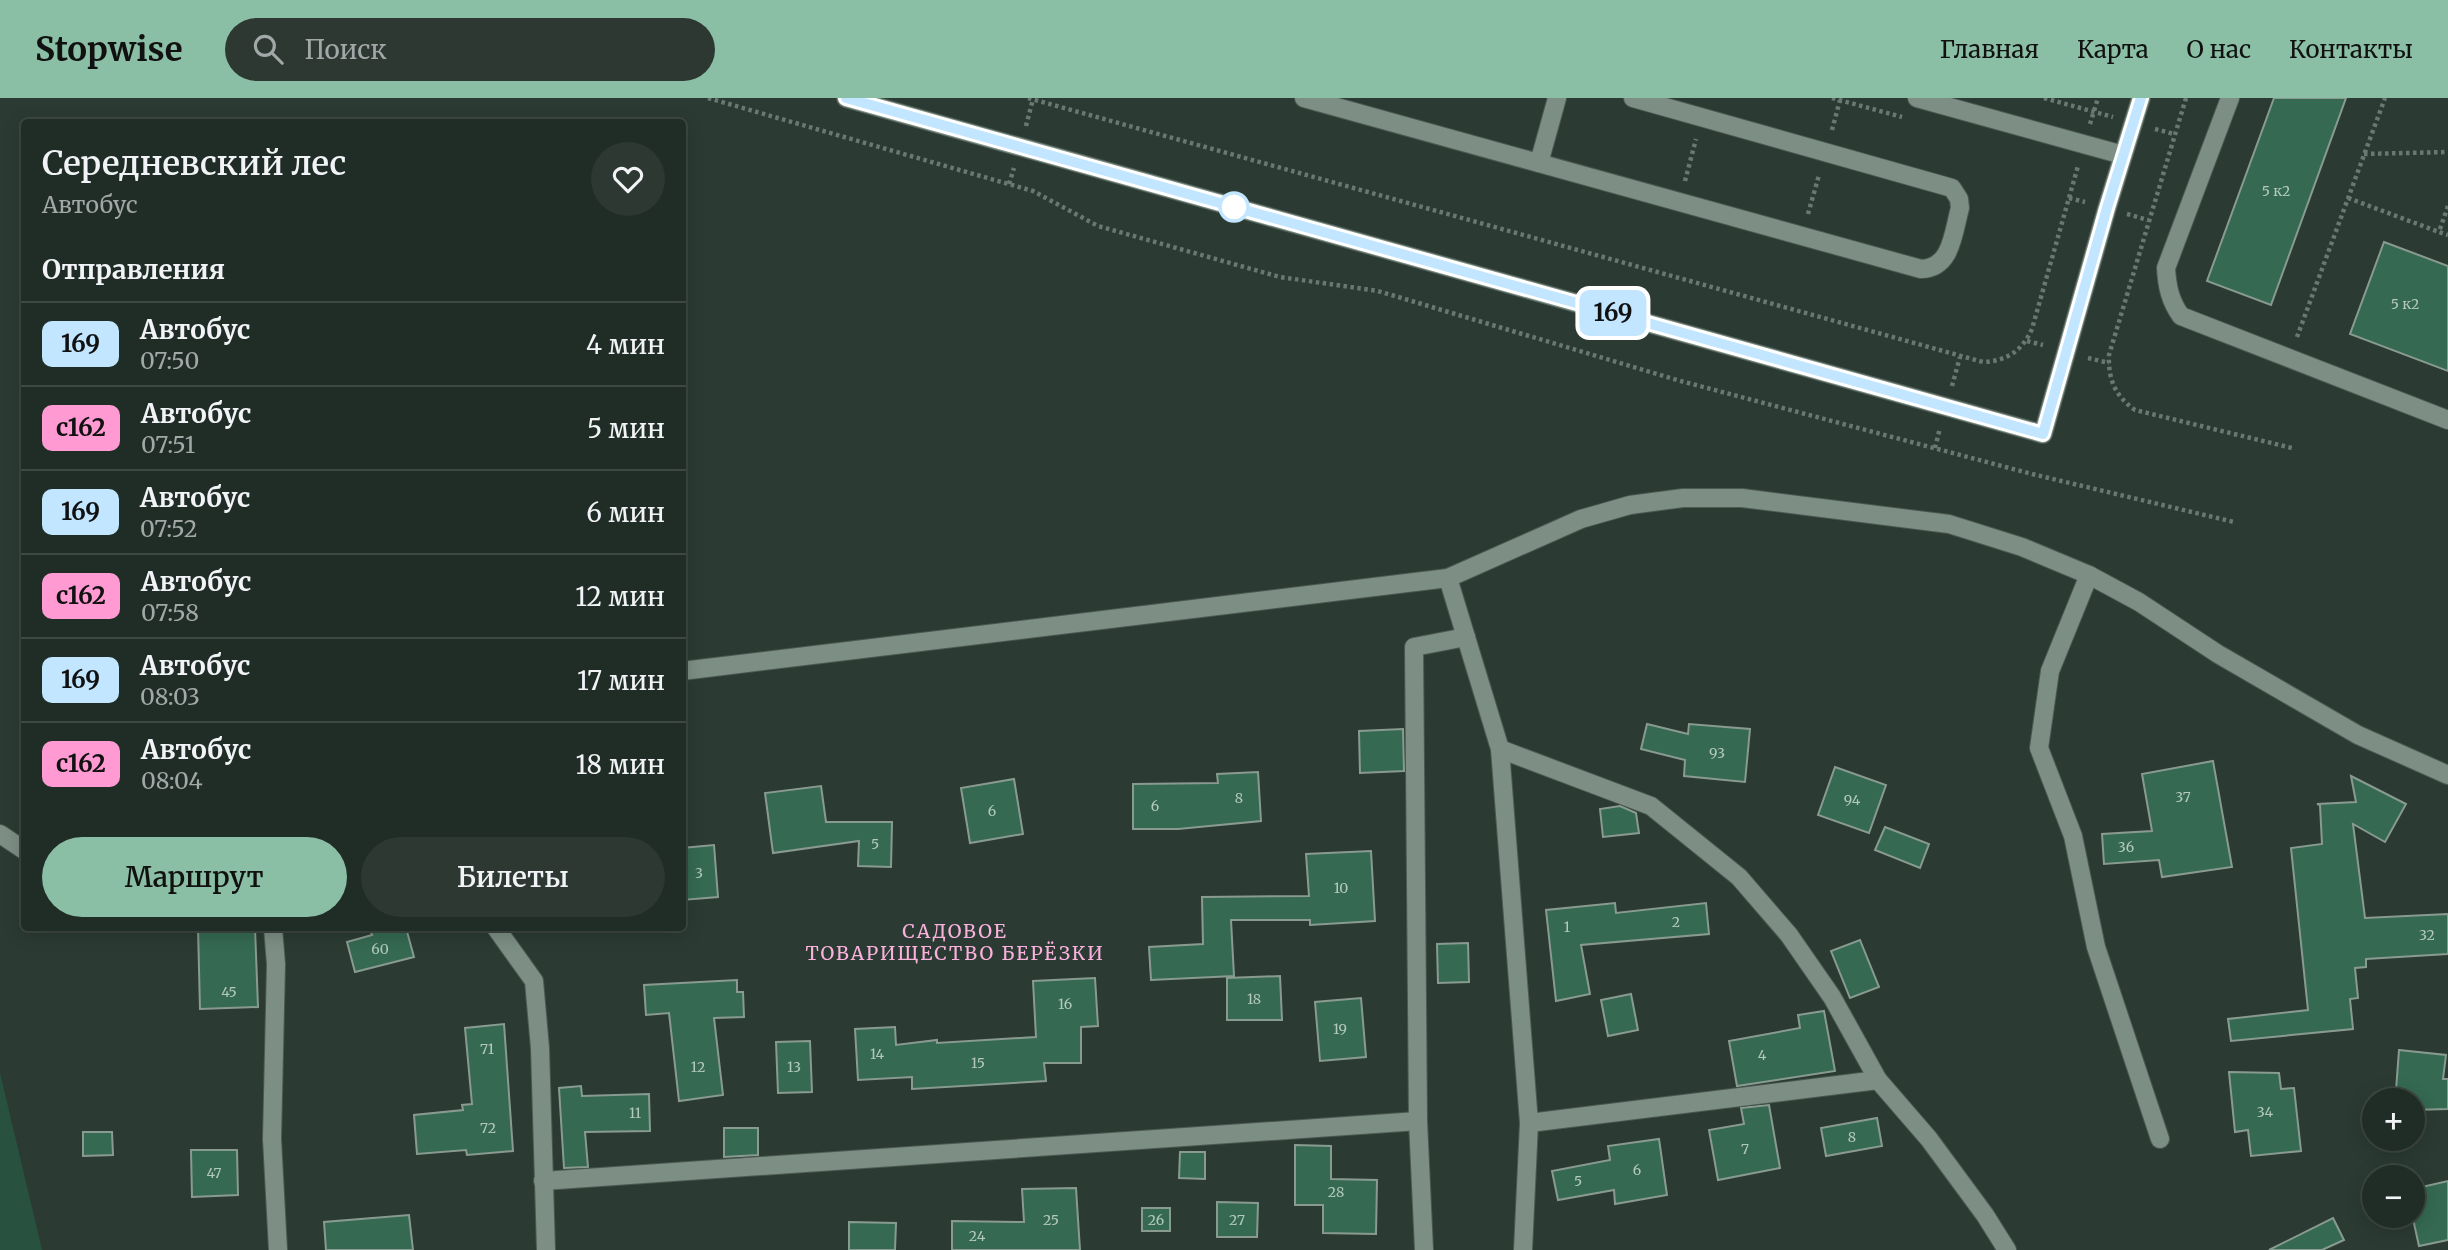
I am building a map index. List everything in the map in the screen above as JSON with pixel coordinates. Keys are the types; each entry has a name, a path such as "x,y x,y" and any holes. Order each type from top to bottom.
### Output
{"street":[{"path":"846,98 2043,434 2141,98"},
{"path":"1304,98 1921,269 1940,265 1945,260 1960,208 1959,199 1952,188 1633,98"},
{"path":"1539,163 1557,98"},
{"path":"1917,98 2123,155"},
{"path":"2230,98 2171,248 2166,268 2167,289 2181,316 2448,420"},
{"path":"686,671 1448,578 1581,519 1630,505 1683,498 1742,498 1949,524 2022,547 2089,575 2139,602 2218,654 2358,734 2448,775"},
{"path":"2089,575 2050,671 2039,748 2073,836 2096,947 2160,1139"},
{"path":"1448,578 1500,749 1529,1124 1523,1250"},
{"path":"1424,1250 1418,1121 1414,647 1466,637"},
{"path":"1500,749 1651,806 1739,877 1789,935 1832,997 1878,1080 1929,1139 1985,1215 2007,1250"},
{"path":"0,834 21,848"},
{"path":"273,931 276,964 272,1139 278,1250"},
{"path":"498,931 534,981 540,1048 546,1250"},
{"path":"1529,1124 1878,1080"},
{"path":"543,1181 1418,1121"}],"path":[{"path":"708,98 1033,191 1098,226 1280,277 1378,291 1677,380 2032,474 2234,522"},
{"path":"1028,98 1983,362 2008,358 2019,351 2032,329 2098,98"},
{"path":"2044,98 2093,112"},
{"path":"2186,98 2109,355 2110,379 2124,402 2135,410 2292,448"},
{"path":"2289,358 2385,98"},
{"path":"1679,202 1703,117"},
{"path":"2364,154 2448,152"},
{"path":"2348,198 2448,235"},
{"path":"2438,232 2448,206"}],"green space":[{"path":"0,1073 42,1250 0,1250"}],"building":[{"path":"2274,98 2346,98 2271,305 2207,281"},
{"path":"2384,242 2448,266 2448,371 2350,334"},
{"path":"1647,724 1688,734 1689,724 1750,729 1745,782 1684,776 1685,760 1641,749"},
{"path":"1403,729 1404,771 1360,773 1359,731"},
{"path":"2213,761 2232,867 2162,877 2159,860 2104,864 2102,834 2152,831 2142,774"},
{"path":"1835,767 1886,785 1869,833 1818,815"},
{"path":"1258,772 1261,821 1178,829 1133,829 1133,784 1218,783 1217,774"},
{"path":"2351,776 2406,804 2385,842 2353,824 2365,918 2448,914 2448,954 2366,959 2366,967 2355,968 2358,998 2350,999 2353,1029 2231,1041 2228,1019 2308,1010 2291,848 2322,844 2320,805 2317,804 2356,802"},
{"path":"1014,779 1023,834 970,843 961,788"},
{"path":"821,786 826,822 892,822 891,867 858,866 859,841 773,853 765,793"},
{"path":"1620,806 1636,813 1639,833 1603,837 1600,809"},
{"path":"1885,827 1929,844 1920,868 1875,850"},
{"path":"714,845 718,897 686,900 686,848"},
{"path":"1371,851 1375,921 1310,925 1310,920 1231,920 1234,976 1151,980 1149,947 1203,944 1202,897 1309,896 1306,854"},
{"path":"1615,903 1616,913 1706,903 1709,934 1581,945 1590,994 1556,1001 1546,910"},
{"path":"198,931 255,931 258,1007 200,1009"},
{"path":"371,931 407,931 414,957 355,972 347,942 372,935"},
{"path":"1860,940 1879,987 1850,998 1831,951"},
{"path":"1468,943 1469,982 1438,983 1437,944"},
{"path":"1280,976 1282,1020 1227,1020 1227,978"},
{"path":"1095,978 1098,1026 1081,1027 1081,1063 1044,1063 1046,1081 912,1089 912,1077 858,1080 855,1029 895,1027 896,1045 937,1040 937,1043 1036,1037 1033,981"},
{"path":"737,980 737,992 743,992 744,1017 714,1018 723,1095 679,1101 669,1013 646,1015 644,985"},
{"path":"1631,994 1638,1030 1608,1036 1601,1000"},
{"path":"1361,998 1366,1057 1320,1061 1315,1002"},
{"path":"1824,1011 1835,1071 1737,1086 1729,1041 1800,1028 1798,1015"},
{"path":"504,1024 513,1151 467,1155 466,1150 417,1154 414,1115 463,1110 462,1105 472,1104 465,1028"},
{"path":"810,1041 812,1092 778,1093 776,1042"},
{"path":"2399,1050 2446,1055 2443,1079 2448,1079 2448,1109 2425,1110 2425,1088 2396,1088"},
{"path":"2229,1072 2279,1073 2281,1089 2294,1088 2301,1151 2251,1156 2248,1130 2235,1132"},
{"path":"581,1086 582,1096 649,1094 650,1131 585,1132 588,1167 564,1168 559,1088"},
{"path":"1769,1105 1780,1168 1718,1180 1709,1130 1744,1124 1741,1108"},
{"path":"1877,1118 1882,1146 1826,1156 1821,1128"},
{"path":"724,1128 758,1128 758,1155 724,1157"},
{"path":"83,1132 112,1132 113,1155 83,1156"},
{"path":"1659,1139 1667,1195 1615,1204 1614,1190 1558,1200 1552,1171 1610,1160 1608,1146"},
{"path":"1295,1145 1331,1146 1331,1179 1377,1180 1376,1234 1323,1233 1323,1205 1295,1205"},
{"path":"191,1150 237,1150 238,1195 192,1197"},
{"path":"1180,1152 1205,1152 1205,1179 1179,1178"},
{"path":"2448,1181 2448,1240 2419,1246 2415,1228 2425,1228 2425,1186"},
{"path":"1076,1188 1080,1250 952,1250 952,1221 1024,1222 1022,1189"},
{"path":"1217,1202 1258,1203 1257,1237 1217,1237"},
{"path":"1142,1208 1170,1208 1170,1231 1142,1231"},
{"path":"409,1215 413,1250 326,1250 324,1222"},
{"path":"2333,1218 2344,1240 2322,1250 2269,1250"},
{"path":"849,1222 896,1223 895,1250 849,1250"}],"bus line":[{"name":"169","path":"846,98 2043,434 2141,98"}],"district":[{"name":"САДОВОЕ ТОВАРИЩЕСТВО БЕРЁЗКИ","path":"955,942"}]}
